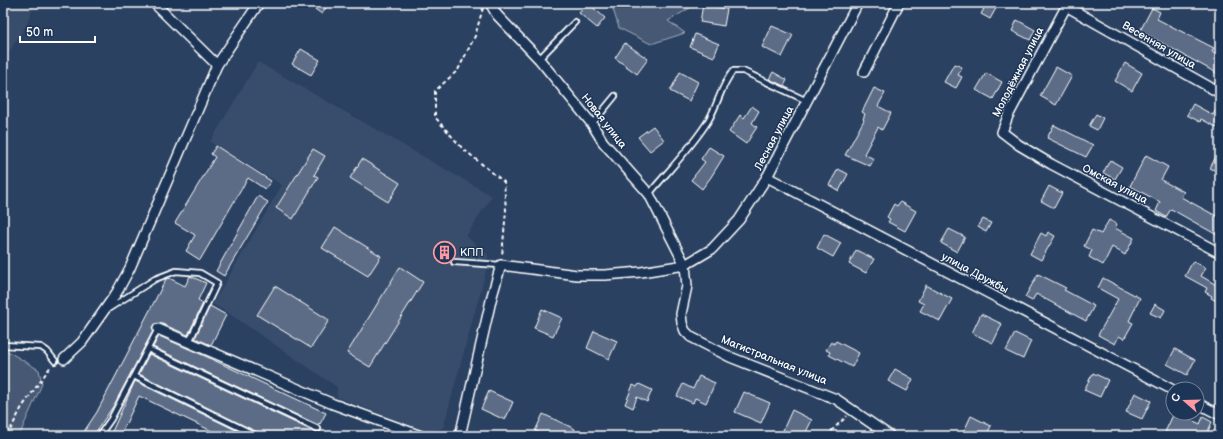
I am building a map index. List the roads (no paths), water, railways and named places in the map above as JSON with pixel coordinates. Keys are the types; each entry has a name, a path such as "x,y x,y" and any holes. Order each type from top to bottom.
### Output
{"street":[{"path":"154,3 217,65"},
{"path":"59,360 82,342 117,292 130,268 217,65 259,3"},
{"name":"Новая улица","path":"490,3 497,15 539,59 592,124 603,142 649,194 685,265"},
{"name":"Лесная улица","path":"685,265 712,248 739,220 767,177 858,3"},
{"path":"864,72 899,3"},
{"name":"Весенняя улица","path":"1067,4 1220,93"},
{"name":"Молодёжная улица","path":"1002,132 1008,116 1067,4"},
{"name":"Омская улица","path":"1002,132 1019,145 1051,164 1220,253"},
{"name":"улица Дружбы","path":"767,177 1165,386"},
{"path":"460,436 501,265 591,275 641,272 685,265"},
{"name":"Магистральная улица","path":"685,265 687,286 681,314 685,331 691,337 730,357 836,399 852,409 882,432 890,436"},
{"path":"158,330 333,404 421,436"},
{"path":"1205,407 1220,415"}],"lane":[{"path":"539,59 575,22"},
{"path":"649,194 709,121 728,78 733,71 743,71 807,101"},
{"path":"592,124 615,96"},
{"path":"454,262 501,265"},
{"path":"102,314 155,279 176,271 200,273 217,283 189,342"},
{"path":"99,436 111,419 158,330"},
{"path":"3,345 41,347 59,360"},
{"path":"148,349 318,429"},
{"path":"134,376 258,436"}],"place":[{"name":"КПП","path":"444,252"}]}
